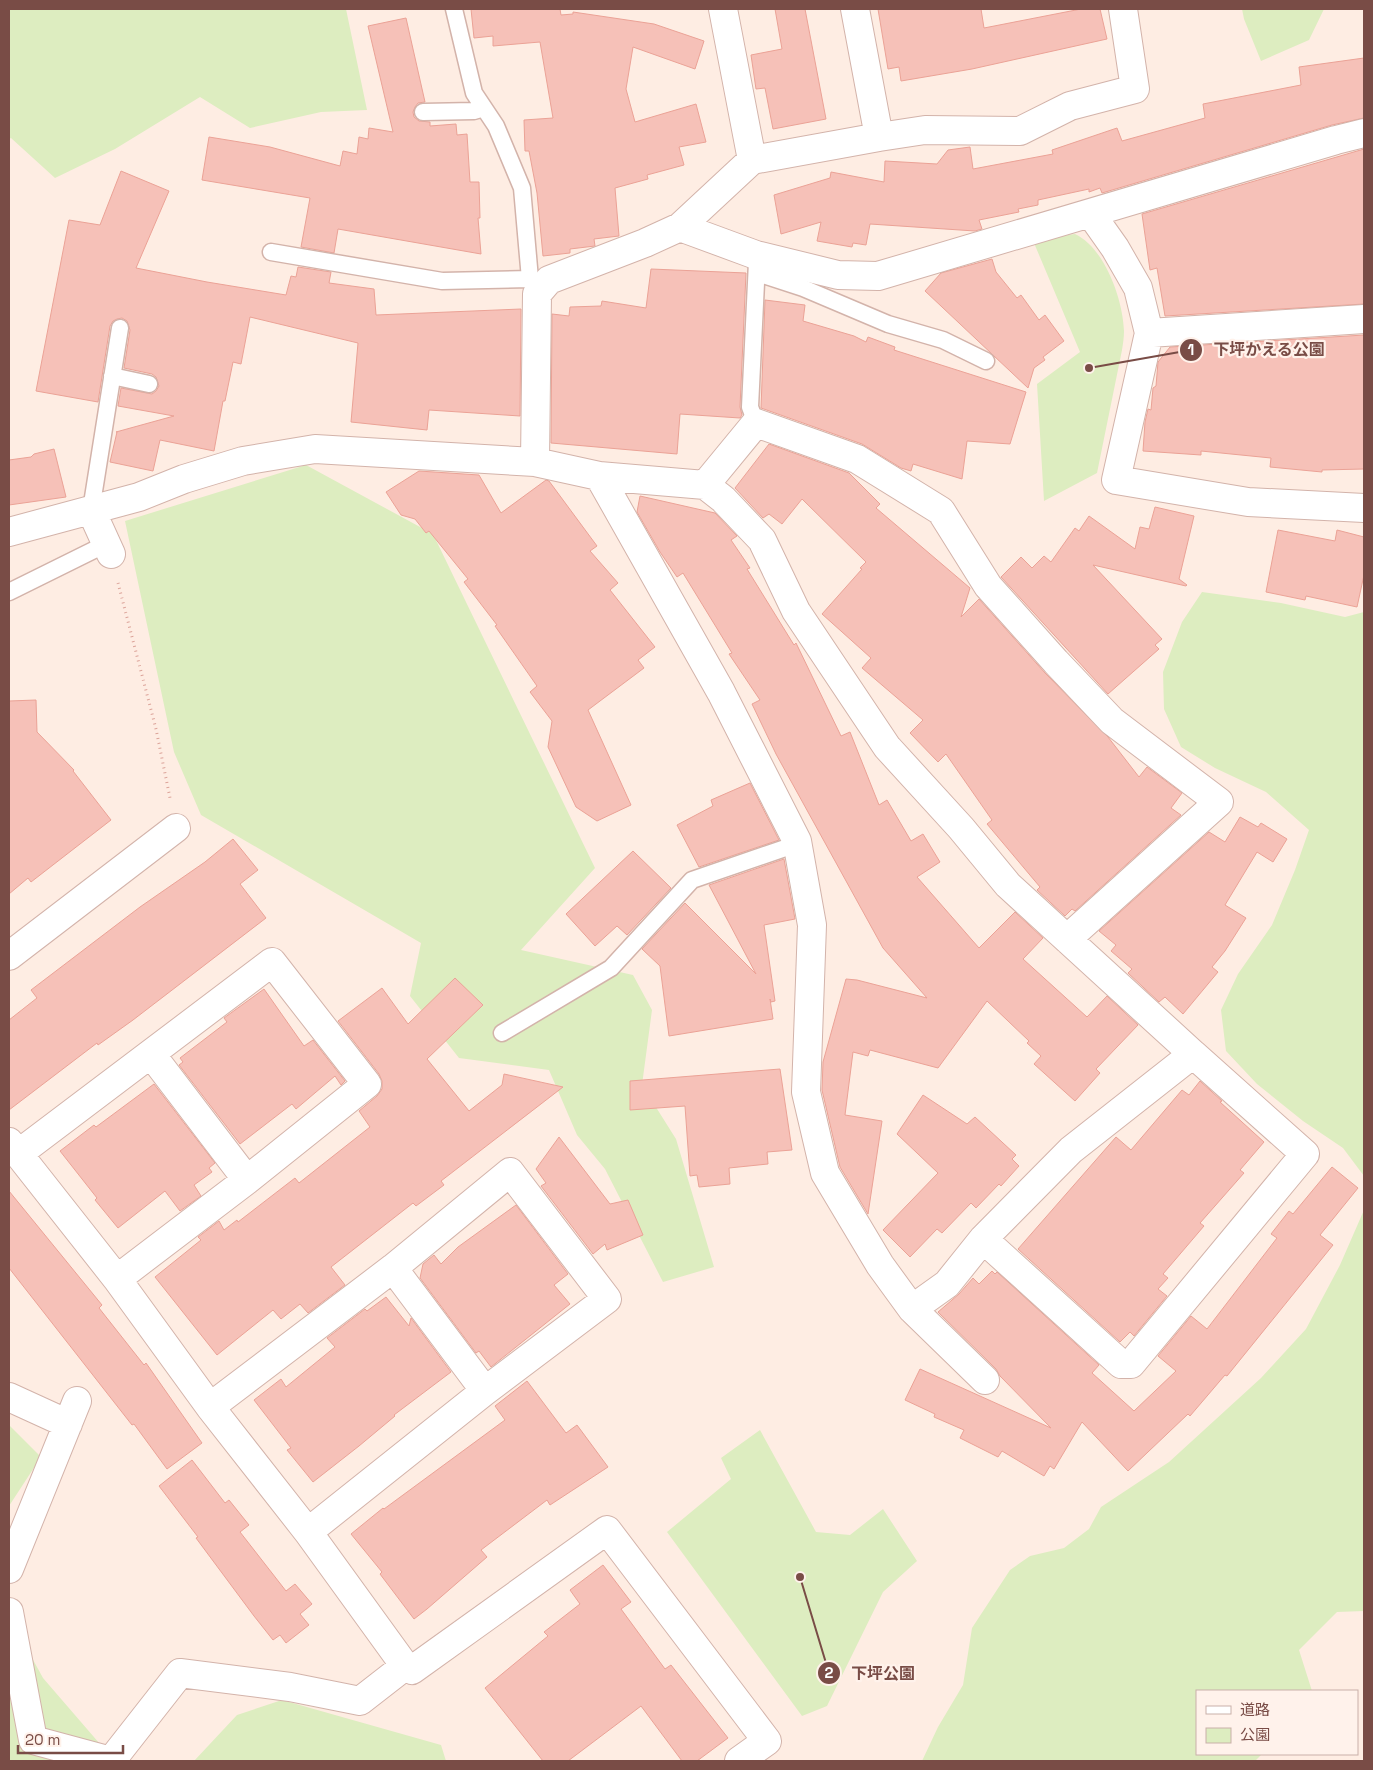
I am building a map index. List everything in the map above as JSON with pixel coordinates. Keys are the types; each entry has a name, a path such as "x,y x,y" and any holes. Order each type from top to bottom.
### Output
{"street":[{"path":"723,9 752,160"},
{"path":"855,9 879,137"},
{"path":"536,462 533,286 645,243 680,227 752,160 925,130 1020,131 1070,106 1135,89 1123,9"},
{"path":"680,227 757,264 838,275 878,276 1364,133"},
{"path":"1090,214 1115,248 1138,288 1149,334 1116,480 1248,502 1364,508"},
{"path":"1149,334 1364,319"},
{"path":"705,485 756,424 857,459 940,511 988,586 1099,708 1119,727 1219,802 1067,940"},
{"path":"9,532 139,497 184,479 243,461 315,449 536,462 600,476 705,485 723,499 762,540 796,611 887,747 961,828 1008,885 1306,1154 1131,1364 1121,1364 983,1239"},
{"path":"600,476 721,692 797,844 812,925 806,1092 825,1173 880,1265 912,1309 985,1380"},
{"path":"91,510 108,549"},
{"path":"9,956 176,828"},
{"path":"117,1279 247,1180 366,1084 272,962 151,1054 13,1148 117,1279 210,1406 308,1532 405,1666 412,1670 608,1530 767,1741 739,1761"},
{"path":"151,1054 247,1180"},
{"path":"912,1309 948,1284 983,1239 1072,1150 1193,1054"},
{"path":"210,1406 393,1268 510,1172 607,1299 485,1391 308,1532"},
{"path":"393,1268 485,1391"},
{"path":"9,1397 72,1412 9,1570"},
{"path":"9,1612 33,1740 111,1761 180,1673 290,1687 360,1701 405,1666"}],"lane":[{"path":"271,252 442,281 533,286 522,188 496,126 474,93 454,9"},
{"path":"423,112 474,111 484,108"},
{"path":"756,424 750,407 757,264 803,288 888,324 943,340 986,361"},
{"path":"91,510 120,328"},
{"path":"112,376 149,384"},
{"path":"9,592 108,549"},
{"path":"502,1033 611,968 692,880 797,844"}],"path":[{"path":"108,549 154,720 176,828"}],"green space":[{"path":"9,9 346,9 367,110 321,112 250,128 200,97 115,149 55,178 11,138 9,139"},
{"path":"1242,9 1324,9 1309,40 1261,61 1244,19"},
{"path":"1075,234 1086,241 1095,251 1116,290 1123,319 1122,350 1097,473 1044,501 1037,384 1080,352 1034,243"},
{"path":"306,465 433,534 595,868 521,950 633,975 652,1010 642,1085 676,1139 714,1267 663,1282 605,1169 577,1135 549,1070 459,1058 410,996 421,943 201,815 174,752 125,521"},
{"path":"1202,592 1281,603 1345,617 1364,612 1364,1176 1343,1148 1303,1121 1257,1084 1226,1051 1221,1010 1238,974 1272,925 1309,830 1266,792 1215,768 1181,747 1164,709 1163,672 1182,622"},
{"path":"1364,1210 1364,1611 1337,1612 1299,1650 1312,1690 1196,1690 1196,1755 1261,1755 1255,1761 922,1761 938,1727 963,1685 972,1628 1010,1570 1030,1556 1064,1548 1089,1529 1101,1507 1169,1462 1261,1378 1306,1329 1340,1265"},
{"path":"9,1425 41,1457 9,1506"},
{"path":"760,1430 816,1532 850,1535 883,1509 917,1561 883,1592 827,1706 802,1716 667,1532 731,1479 721,1458"},
{"path":"9,1630 20,1636 43,1678 106,1751 131,1761 9,1761"},
{"path":"282,1700 441,1745 446,1761 194,1761 237,1715"}],"building":[{"path":"471,9 560,9 561,15 573,14 573,12 654,24 704,41 695,69 633,47 626,89 635,122 696,104 706,142 679,147 684,165 647,175 648,179 615,188 619,236 594,239 595,246 570,249 570,253 543,256 537,193 529,151 525,151 524,120 553,118 540,42 493,46 493,36 474,38"},
{"path":"775,9 805,9 826,119 773,129 765,88 756,89 751,55 782,49"},
{"path":"878,9 981,9 984,28 1081,9 1100,9 1107,39 972,69 901,81 899,67 888,69"},
{"path":"406,18 425,102 418,103 415,107 414,117 419,121 430,122 430,126 456,124 457,135 467,134 470,182 479,182 480,218 478,218 481,254 338,229 334,253 301,247 310,198 202,180 209,137 270,147 340,166 343,151 357,154 359,137 368,139 369,128 393,132 368,26"},
{"path":"1364,58 1364,118 1332,125 1102,193 1100,188 1089,192 1089,189 1038,200 1038,205 1018,209 1019,212 979,220 982,229 975,231 870,224 866,245 853,243 852,247 817,241 821,222 781,234 774,195 830,178 831,172 884,182 885,161 937,164 948,150 970,147 973,169 1053,154 1052,150 1117,128 1122,141 1205,118 1203,104 1301,85 1299,67"},
{"path":"1364,149 1364,304 1165,316 1157,268 1150,270 1142,214"},
{"path":"121,171 169,191 136,268 286,295 291,276 296,277 298,267 331,272 329,283 374,289 376,315 521,309 520,416 429,410 427,430 351,422 358,343 250,317 241,364 233,362 225,401 223,401 214,451 160,440 153,471 110,462 116,432 174,416 118,406 121,388 152,394 159,386 156,377 152,374 124,368 130,330 127,321 122,318 117,319 110,326 98,402 36,391 69,220 100,225"},
{"path":"992,259 996,272 1017,298 1021,295 1039,320 1045,315 1064,341 1043,357 1045,360 1034,368 1028,388 925,291 941,273"},
{"path":"651,269 746,273 740,407 742,415 740,418 680,414 677,454 551,443 552,314 569,316 570,307 601,306 602,301 646,308"},
{"path":"765,300 805,305 803,321 854,336 866,342 868,337 895,347 894,350 1026,392 1010,444 967,441 962,479 913,464 911,471 901,468 862,444 761,408"},
{"path":"1364,335 1364,469 1322,470 1322,472 1270,467 1271,458 1201,451 1201,455 1143,451 1145,422 1148,409 1151,410 1158,362 1170,347"},
{"path":"769,444 849,473 880,504 876,508 970,588 961,617 979,599 1045,673 1108,737 1139,777 1147,767 1182,793 1171,808 1181,815 1075,911 1072,909 1065,916 1037,890 1040,887 987,824 992,820 946,754 938,762 910,733 923,720 862,668 871,658 822,614 866,562 802,499 782,524 769,514 763,518 735,488"},
{"path":"54,449 66,497 9,505 9,460 31,457 34,454"},
{"path":"419,471 479,475 501,513 546,480 549,481 597,546 590,551 618,583 610,590 655,647 638,660 644,668 588,710 631,805 597,821 576,807 548,747 552,721 530,692 537,686 495,626 497,625 464,582 468,579 429,531 426,533 415,519 401,515 386,492"},
{"path":"640,496 715,513 737,536 731,540 750,568 747,569 794,645 796,643 841,736 850,732 879,805 887,800 911,841 923,834 940,862 917,877 979,948 1015,912 1043,938 1023,959 1087,1017 1107,996 1138,1025 1096,1069 1100,1073 1075,1101 1034,1064 1041,1056 1027,1043 1029,1041 987,1001 938,1068 870,1050 868,1056 853,1052 845,1115 882,1121 868,1214 840,1167 822,1090 823,1062 846,979 857,980 927,998 883,948 776,754 752,704 760,700 729,654 732,653 683,573 677,577 637,512"},
{"path":"1155,507 1194,516 1179,579 1187,585 1093,565 1162,639 1155,645 1159,649 1108,694 1001,577 1021,557 1032,568 1044,556 1051,562 1075,528 1079,531 1089,516 1135,549 1140,527 1149,529"},
{"path":"1278,530 1335,541 1337,530 1364,537 1364,575 1357,607 1306,596 1305,600 1266,592"},
{"path":"36,700 37,732 74,770 111,820 31,882 28,878 9,894 9,701"},
{"path":"750,783 779,840 699,867 677,825 713,806 711,800"},
{"path":"1240,817 1258,827 1261,823 1287,839 1273,862 1257,852 1225,905 1246,918 1225,951 1212,967 1218,972 1183,1014 1165,997 1159,1002 1128,973 1132,969 1111,951 1116,945 1099,931 1209,832 1225,842"},
{"path":"233,839 258,870 240,884 266,918 133,1020 98,1045 97,1043 9,1110 9,1020 37,998 31,990 140,907 205,862"},
{"path":"633,851 671,888 627,935 617,926 595,946 566,914"},
{"path":"784,859 795,919 764,925 775,1001 771,1002 770,999 773,1019 669,1036 660,966 642,949 685,903 756,974 709,885"},
{"path":"455,978 483,1005 427,1059 469,1111 502,1085 504,1074 563,1087 441,1181 444,1185 416,1206 413,1203 331,1267 345,1285 308,1313 300,1304 281,1319 273,1310 217,1355 155,1277 201,1240 198,1237 219,1221 224,1230 237,1220 238,1222 295,1178 299,1183 370,1127 359,1111 377,1096 382,1089 382,1081 379,1074 338,1021 382,988 408,1024"},
{"path":"264,989 304,1046 313,1040 345,1081 341,1085 335,1076 296,1109 292,1104 240,1144 179,1065 183,1062 180,1058 227,1022 224,1018"},
{"path":"780,1069 792,1150 767,1152 768,1164 729,1168 730,1184 699,1187 697,1175 690,1176 685,1106 630,1110 630,1081"},
{"path":"1200,1081 1264,1142 1240,1170 1244,1173 1200,1223 1204,1226 1163,1274 1168,1278 1158,1289 1167,1296 1134,1336 1130,1332 1120,1342 1018,1249 1116,1137 1131,1150 1182,1090 1189,1095"},
{"path":"154,1084 215,1163 209,1168 212,1172 194,1185 201,1196 180,1211 165,1191 118,1228 95,1200 97,1198 60,1151"},
{"path":"923,1095 967,1124 975,1117 1016,1155 1012,1159 1019,1166 1001,1186 999,1184 976,1208 971,1203 942,1233 937,1229 910,1257 883,1230 938,1173 897,1134"},
{"path":"559,1137 610,1204 628,1200 643,1235 607,1250 605,1244 593,1254 541,1186 546,1183 536,1169"},
{"path":"1332,1167 1358,1188 1320,1235 1333,1245 1227,1376 1225,1375 1190,1416 1188,1414 1128,1471 1082,1422 1054,1469 1050,1466 1044,1476 1002,1451 998,1457 960,1438 964,1430 934,1417 935,1414 905,1400 920,1369 1051,1428 1000,1376 996,1369 938,1312 959,1294 973,1278 979,1284 992,1271 995,1274 997,1272 1099,1365 1092,1373 1134,1411 1176,1371 1158,1356 1191,1316 1207,1329 1277,1238 1271,1234 1289,1211 1293,1214"},
{"path":"9,1191 102,1305 99,1308 144,1365 146,1363 202,1443 167,1469 134,1424 132,1425 9,1268"},
{"path":"516,1205 568,1274 554,1285 570,1304 491,1367 479,1351 476,1353 420,1278 423,1264 434,1255 441,1264 458,1247"},
{"path":"386,1297 409,1326 411,1318 451,1372 394,1415 359,1446 313,1482 287,1450 291,1448 254,1400 281,1379 286,1387 335,1347 327,1338 365,1309 367,1311"},
{"path":"527,1381 566,1433 577,1425 608,1467 550,1505 547,1500 481,1550 487,1557 414,1619 380,1574 382,1572 351,1534 383,1508 505,1420 495,1406"},
{"path":"192,1460 225,1503 229,1500 249,1525 240,1532 286,1591 295,1584 312,1604 300,1614 309,1625 286,1643 280,1635 273,1640 159,1486"},
{"path":"603,1565 631,1602 621,1609 665,1669 671,1665 728,1738 697,1761 682,1761 641,1706 568,1761 543,1761 485,1688 548,1636 544,1632 580,1604 570,1590"}],"place":[{"name":"下坪かえる公園","path":"1089,368"},
{"name":"下坪公園","path":"800,1577"}]}
